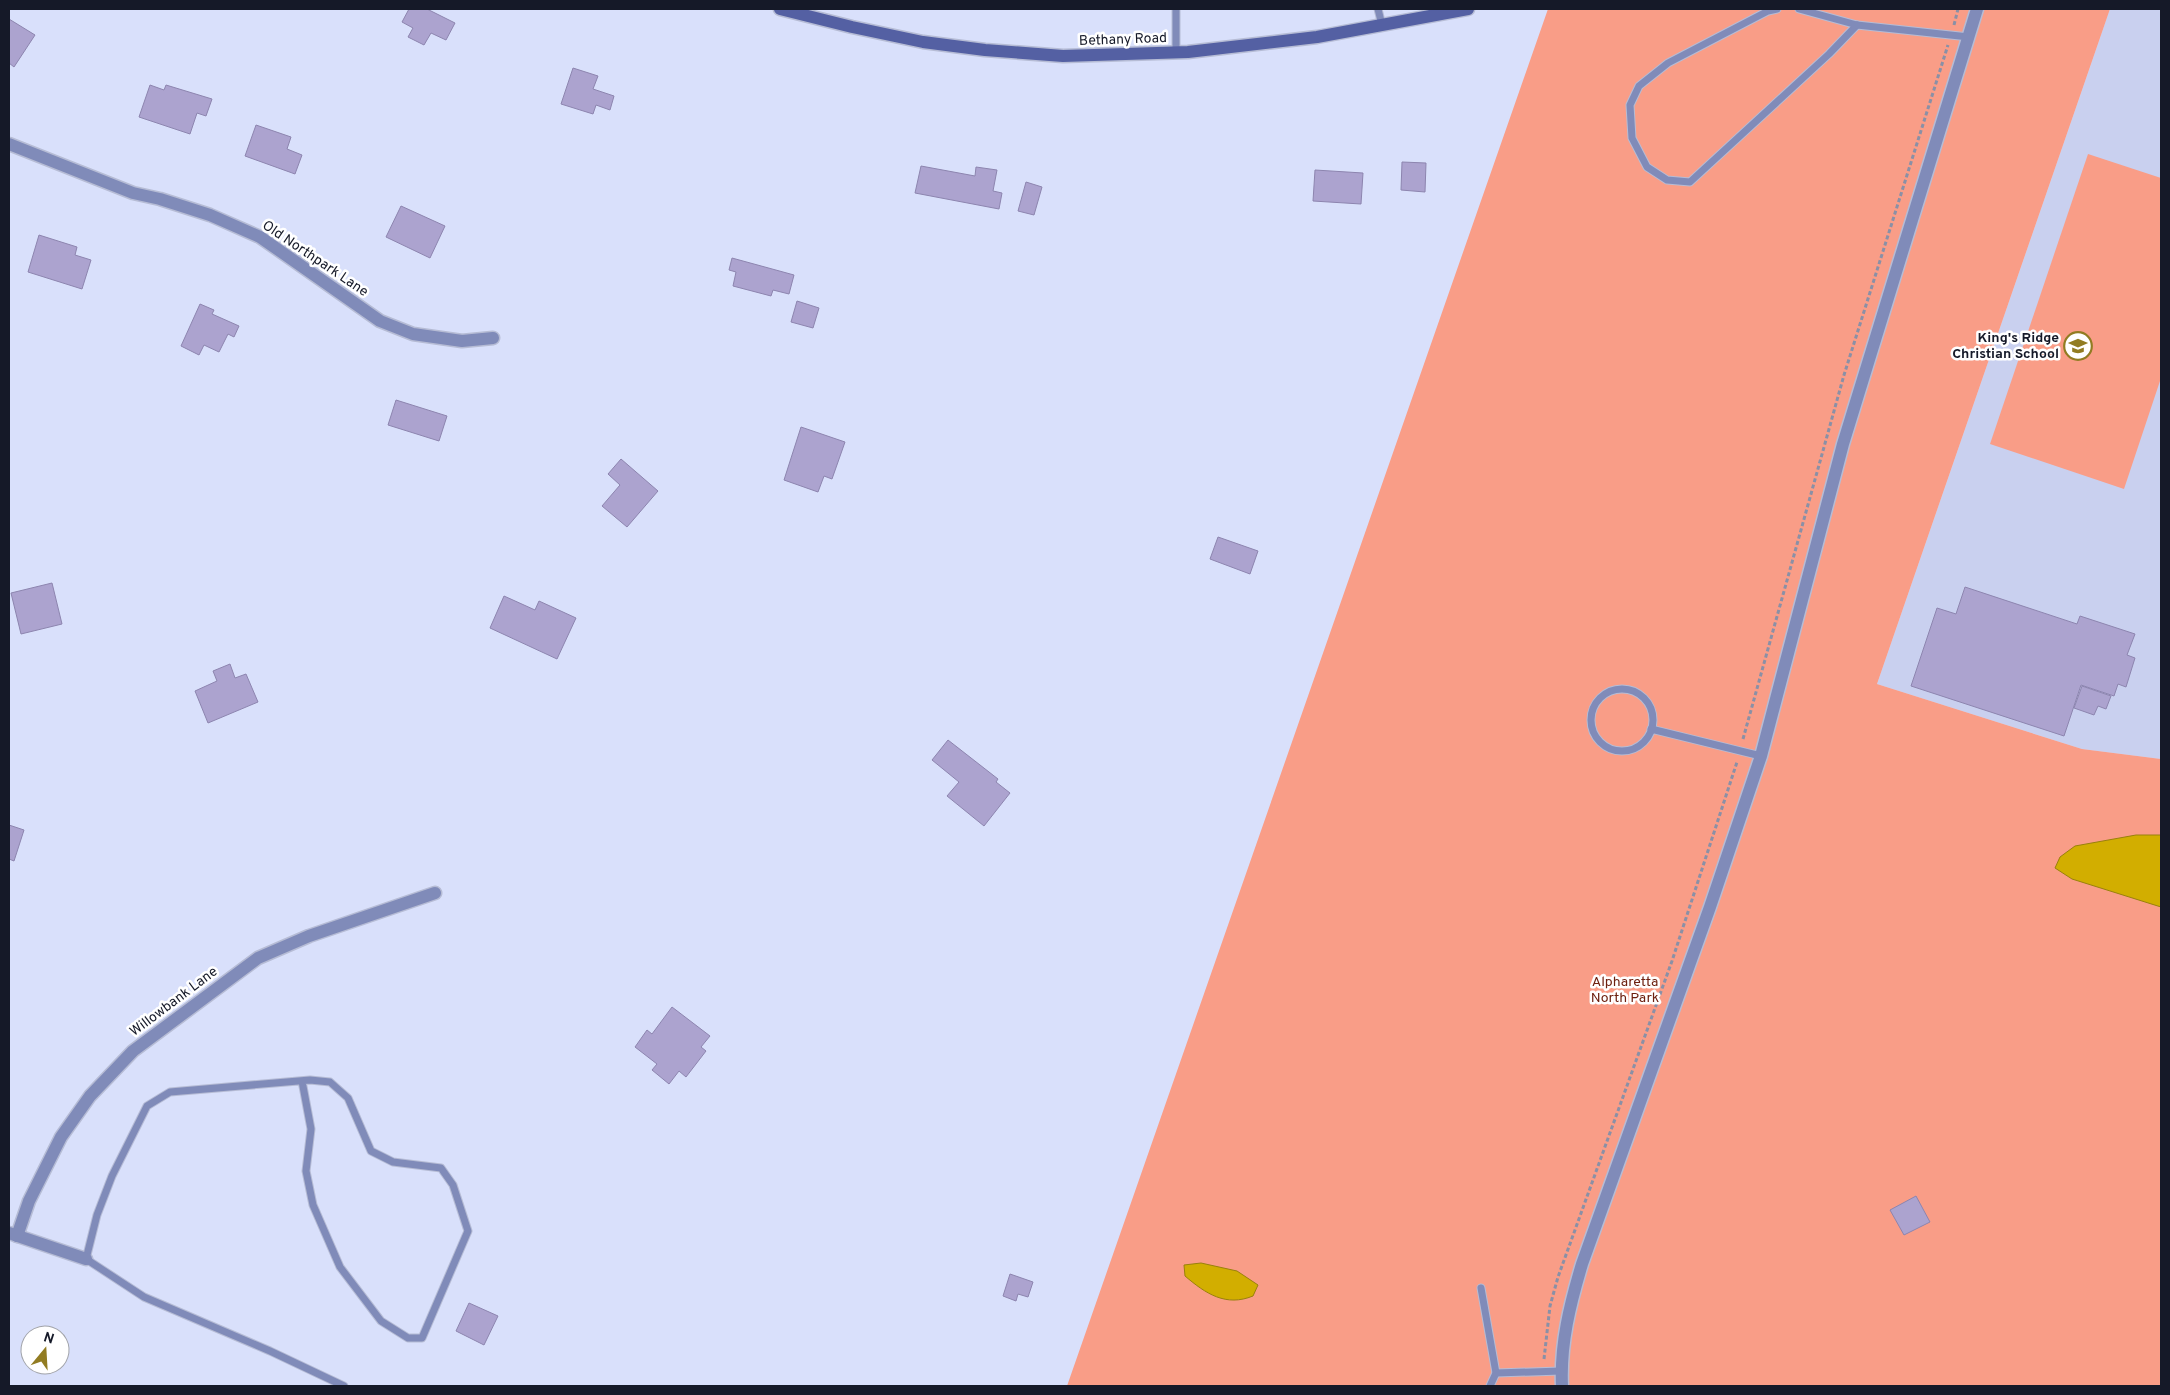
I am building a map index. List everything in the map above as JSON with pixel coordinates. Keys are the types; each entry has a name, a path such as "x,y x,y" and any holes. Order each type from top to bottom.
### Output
{"street":[{"name":"Bethany Road","path":"780,9 852,28 923,42 1052,56 1176,53 1317,37 1468,9"},
{"path":"1562,1386 1561,1371 1570,1304 1582,1264 1710,907 1761,756 1843,444 1977,9"},
{"name":"Old Northpark Lane","path":"9,144 134,193 210,215 260,237 380,321 412,334 462,342 493,338"},
{"name":"Willowbank Lane","path":"13,1234 61,1137 90,1096 133,1051 258,958 309,936 435,893"},
{"path":"13,1234 86,1259"}],"lane":[{"path":"1176,9 1176,53"},
{"path":"1378,9 1382,25"},
{"path":"1777,9 1768,11 1668,62 1639,86 1630,105 1632,138 1647,167 1667,180 1690,182 1829,54 1857,25"},
{"path":"1799,9 1857,25 1969,37"},
{"path":"1625,689 1635,692 1642,697 1652,712 1651,729 1648,737 1635,748 1617,750 1607,747 1598,740 1593,731 1590,721 1592,710 1597,701 1610,692 1625,689"},
{"path":"1651,729 1761,756"},
{"path":"302,1081 311,1129 306,1171 309,1188 313,1205 340,1267 381,1321 408,1338 422,1338 468,1231 453,1185 441,1168 393,1162 371,1151 348,1098 330,1082 302,1081 170,1092 147,1106 112,1176 97,1215 86,1259 144,1296 270,1351 344,1386"},
{"path":"1481,1288 1496,1374 1490,1386"},
{"path":"1496,1374 1561,1371"}],"path":[{"path":"1544,1372 1548,1313 1558,1277 1672,961 1740,751 1844,375 1958,9"}],"shaded area":[{"name":"King's Ridge Christian School","path":"2110,9 2161,9 2161,759 2082,749 1877,684"},
{"path":"2136,835 2161,835 2161,907 2072,879 2055,868 2060,857 2075,846"},
{"path":"1201,1263 1237,1271 1258,1285 1253,1296 1234,1300 1225,1299 1217,1297 1201,1288 1185,1276 1184,1265"}],"green space":[{"name":"Alpharetta North Park","path":"1548,9 2110,9 1877,684 2082,749 2161,759 2161,1386 1067,1386"},
{"path":"2088,154 2161,178 2161,378 2124,489 1990,444"}],"building":[{"path":"409,9 427,9 455,23 446,40 431,33 424,45 408,37 413,28 402,22"},
{"path":"9,19 35,35 14,67 9,63"},
{"path":"573,68 598,76 593,89 614,96 610,110 596,105 593,114 561,104"},
{"path":"150,85 164,90 166,85 212,99 206,116 197,113 190,134 139,117"},
{"path":"256,125 291,137 287,149 302,155 295,174 245,156"},
{"path":"1402,162 1426,163 1425,192 1401,190"},
{"path":"921,166 975,176 976,167 997,170 993,191 1002,193 999,209 915,193"},
{"path":"1315,170 1363,173 1361,204 1313,201"},
{"path":"1026,182 1042,187 1034,215 1018,211"},
{"path":"401,206 445,226 430,258 386,237"},
{"path":"39,235 77,247 75,255 91,260 82,289 28,272"},
{"path":"732,258 794,275 789,294 773,290 771,296 733,286 736,272 729,270"},
{"path":"797,301 819,308 813,328 791,322"},
{"path":"200,304 214,310 212,314 239,326 234,337 228,334 219,352 204,345 199,355 181,346"},
{"path":"396,400 447,416 439,441 388,425"},
{"path":"801,427 845,442 832,479 824,476 818,492 784,480"},
{"path":"621,459 658,491 627,527 602,506 620,485 608,474"},
{"path":"1218,537 1258,551 1250,574 1210,559"},
{"path":"52,583 62,624 21,634 11,593"},
{"path":"1965,587 2077,624 2080,616 2135,634 2127,655 2135,658 2126,687 2118,684 2114,696 2081,685 2064,736 1911,686 1937,608 1956,614"},
{"path":"504,596 535,610 539,601 576,618 557,659 490,628"},
{"path":"230,664 235,678 246,674 258,702 208,723 195,691 217,681 213,671"},
{"path":"2082,686 2111,696 2106,709 2098,706 2094,715 2074,708"},
{"path":"948,740 998,779 996,782 1010,793 984,826 947,796 959,782 932,760"},
{"path":"9,825 24,830 14,861 9,859"},
{"path":"672,1007 710,1036 701,1047 706,1051 686,1077 679,1071 669,1084 652,1070 657,1064 635,1047 647,1030 652,1034"},
{"path":"1916,1196 1930,1222 1904,1235 1890,1210"},
{"path":"1010,1274 1033,1282 1028,1297 1018,1294 1016,1301 1003,1296"},
{"path":"469,1303 498,1316 484,1345 456,1331"}],"place":[{"name":"King's Ridge Christian School","path":"2078,346"}]}
